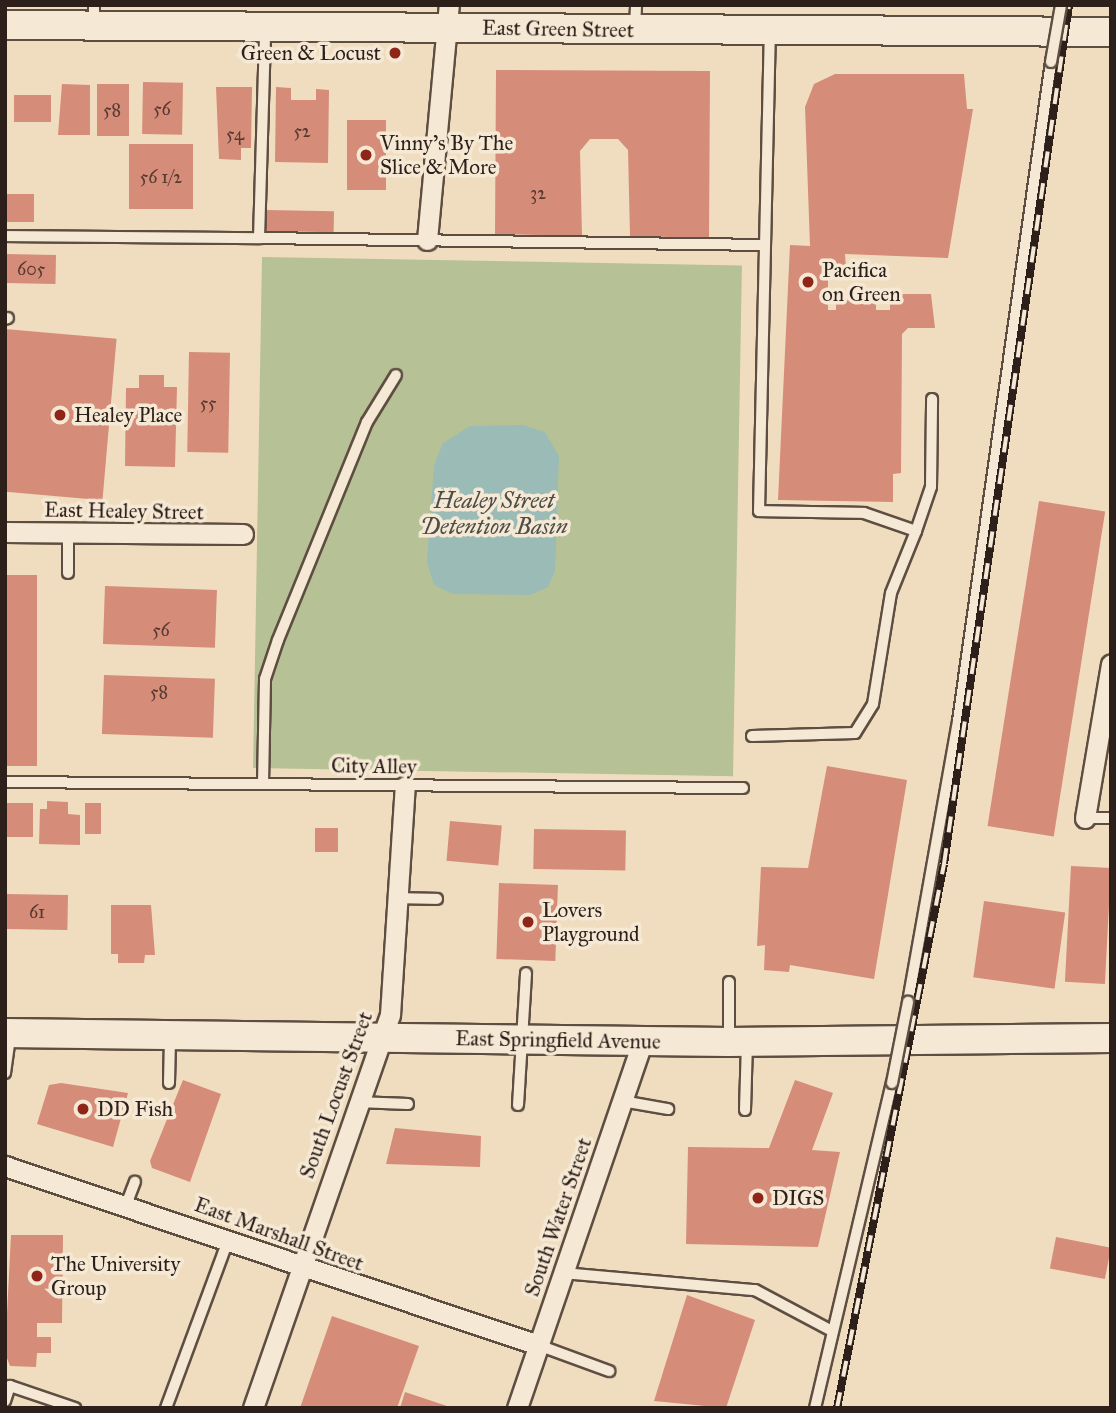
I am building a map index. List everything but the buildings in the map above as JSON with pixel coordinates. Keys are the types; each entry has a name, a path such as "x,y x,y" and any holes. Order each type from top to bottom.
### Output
{"street":[{"name":"East Green Street","path":"5,25 94,15 265,26 448,16 635,18 770,31 1111,32"},
{"path":"427,240 448,16"},
{"name":"East Healey Street","path":"5,532 243,534"},
{"path":"1085,818 1111,664"},
{"name":"South Locust Street","path":"253,1408 357,1102 390,1015 405,786"},
{"name":"East Springfield Avenue","path":"8,1033 738,1042 1111,1038"},
{"name":"South Water Street","path":"517,1408 643,1041"},
{"name":"East Marshall Street","path":"5,1166 538,1345"}],"lane":[{"path":"815,1408 892,1083 958,721 1061,5"},
{"path":"259,238 265,26"},
{"path":"770,31 759,511 864,513 916,531"},
{"path":"5,236 764,245"},
{"path":"263,784 265,679 367,422 396,375"},
{"path":"752,736 855,733 873,704 891,593 931,487 932,399"},
{"path":"68,533 68,573"},
{"name":"City Alley","path":"5,782 743,788"},
{"path":"1085,818 1111,818"},
{"path":"396,898 437,900"},
{"path":"518,1105 526,973"},
{"path":"729,982 745,1110"},
{"path":"5,1073 8,1033"},
{"path":"169,1083 170,1035"},
{"path":"622,1101 668,1109"},
{"path":"357,1102 408,1104"},
{"path":"127,1205 135,1182"},
{"path":"166,1408 228,1240"},
{"path":"562,1273 755,1290 832,1331"},
{"path":"538,1345 609,1371"},
{"path":"5,1401 10,1386 75,1408"}],"green space":[{"path":"262,257 742,265 733,776 253,768"}],"water":[{"name":"Healey Street Detention Basin","path":"523,425 545,432 559,456 555,571 548,587 530,595 453,594 434,585 427,562 434,465 443,443 470,426"}],"railway":[{"path":"837,1408 944,864 1069,5"}],"place":[{"name":"Green & Locust","path":"395,53"},
{"name":"Vinny's By The Slice & More","path":"366,155"},
{"name":"Pacifica on Green","path":"808,282"},
{"name":"Healey Place","path":"60,415"},
{"name":"Lovers Playground","path":"528,922"},
{"name":"DD Fish","path":"83,1109"},
{"name":"DIGS","path":"758,1198"},
{"name":"The University Group","path":"37,1276"}]}
